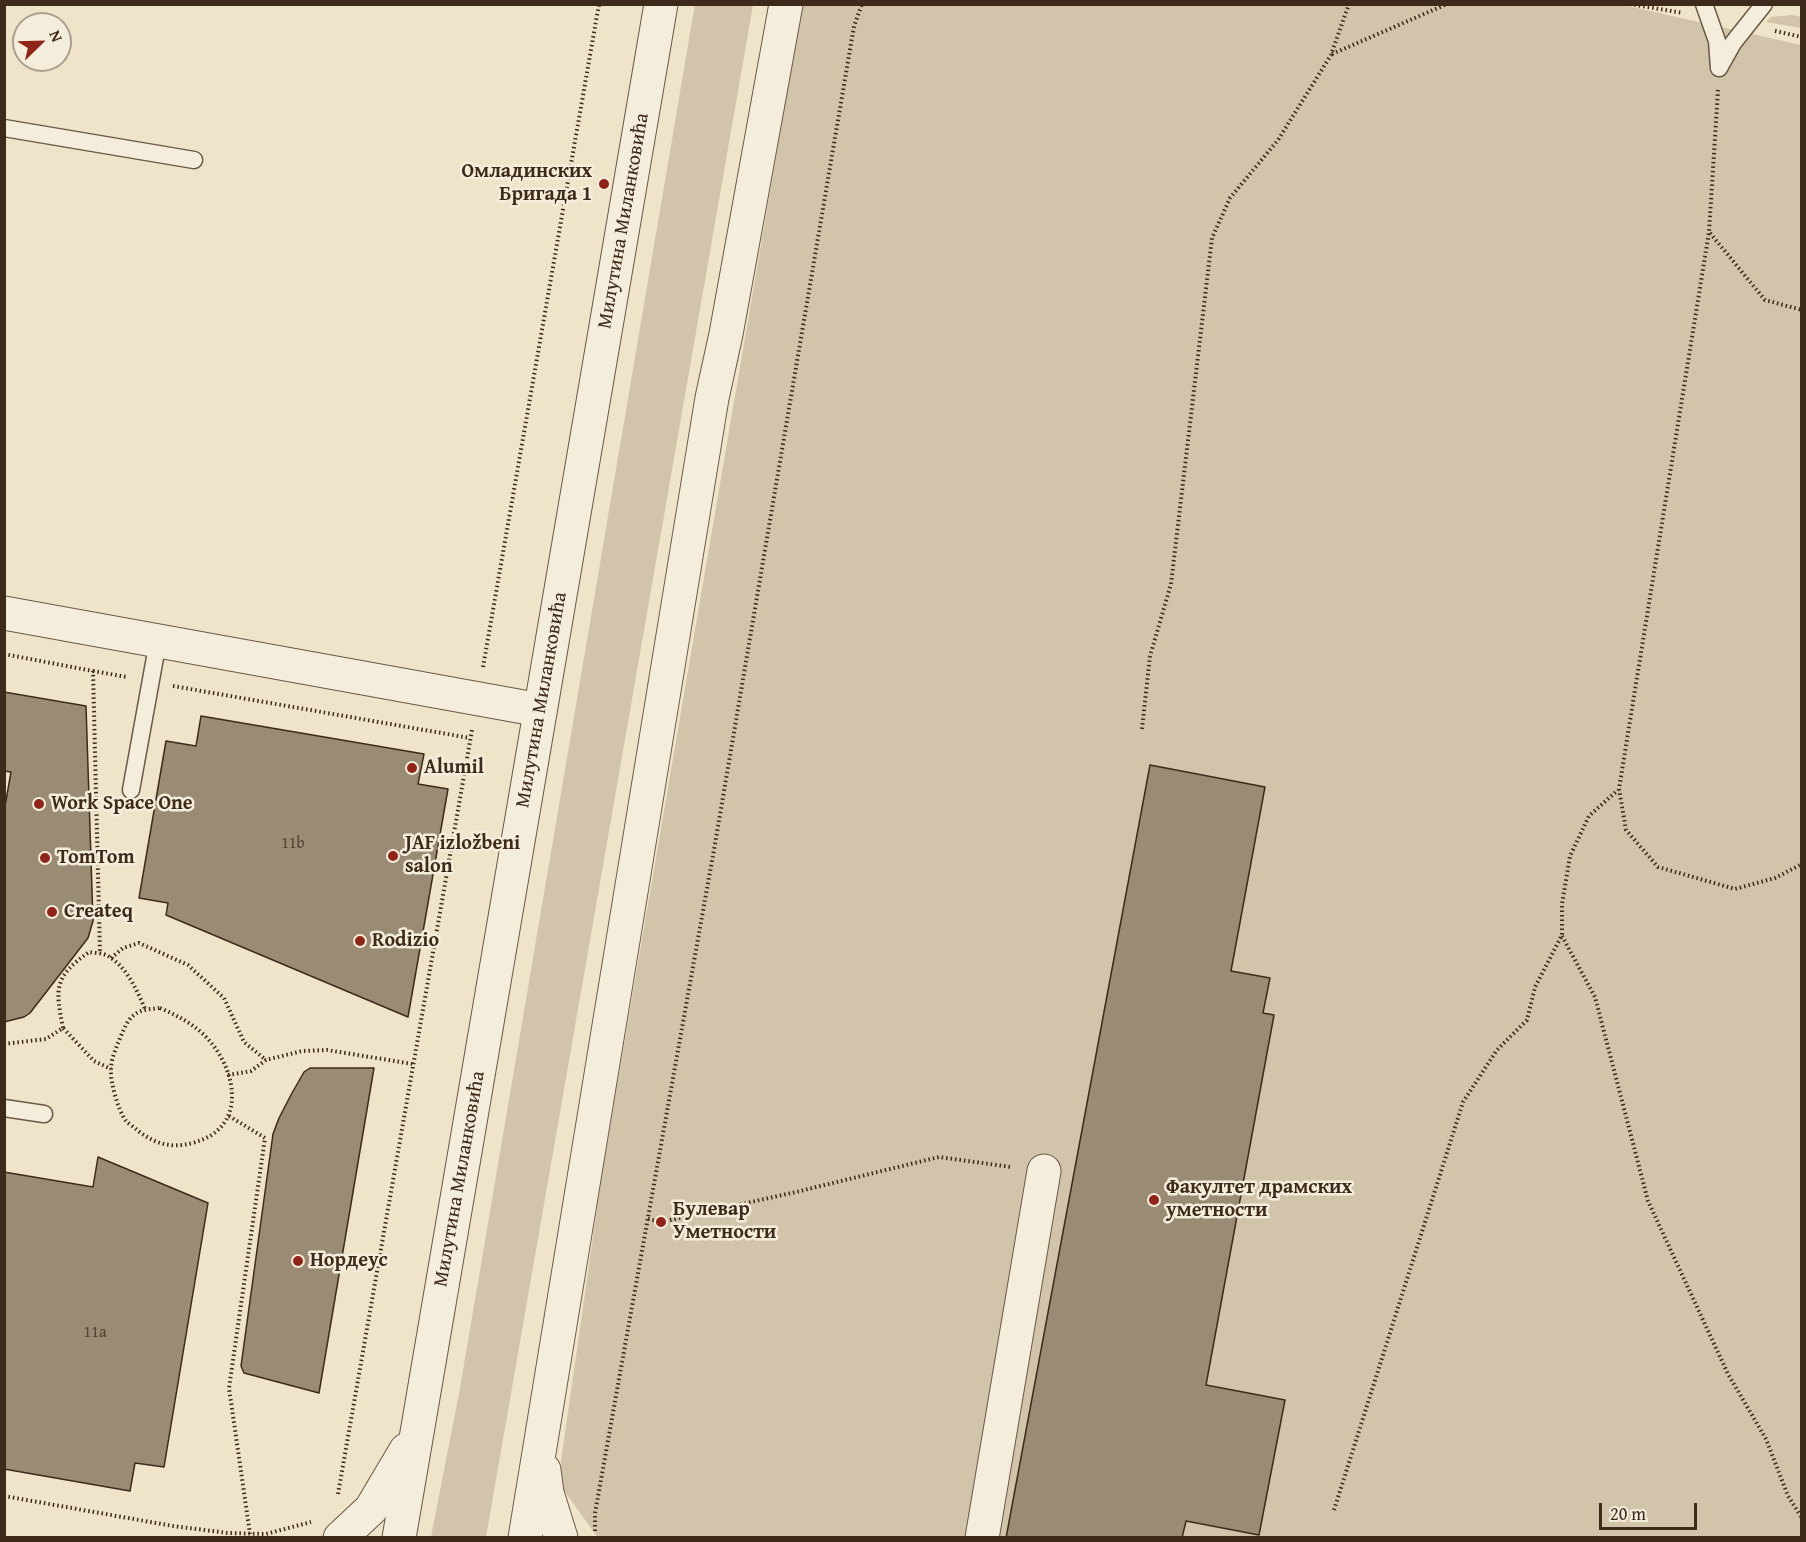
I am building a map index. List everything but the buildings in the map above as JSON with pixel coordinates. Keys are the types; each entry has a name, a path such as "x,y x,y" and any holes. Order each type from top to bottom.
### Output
{"street":[{"name":"Милутина Миланковића","path":"399,1538 661,4"},
{"path":"525,1538 712,398 726,334 786,4"},
{"path":"4,613 540,710"},
{"path":"982,1538 1044,1171"},
{"path":"326,1530 371,1509 417,1430"},
{"path":"541,1449 547,1492 561,1538"}],"lane":[{"path":"1704,4 1717,41 1719,68"},
{"path":"1719,68 1733,43 1764,4"},
{"path":"4,128 194,160"},
{"path":"131,790 158,641"},
{"path":"4,1108 44,1114"}],"path":[{"path":"338,1496 599,4"},
{"path":"595,1538 595,1513 715,844 852,38 862,4"},
{"path":"1142,729 1150,657 1171,584 1212,238 1230,198 1278,140 1331,55 1349,4"},
{"path":"1331,55 1447,4"},
{"path":"1719,68 1709,232 1619,789 1626,830 1658,867 1735,889 1775,879 1802,864"},
{"path":"1709,232 1765,300 1802,310"},
{"path":"4,654 470,738"},
{"path":"93,671 100,954"},
{"path":"1334,1510 1463,1102 1497,1050 1527,1020 1535,987 1562,935 1562,904 1570,856 1589,816 1619,789"},
{"path":"1562,935 1595,997 1648,1201 1728,1374 1766,1438 1788,1496 1802,1518"},
{"path":"111,958 123,948 139,943 188,965 224,998 244,1041 266,1060"},
{"path":"111,1069 94,1061 63,1028 57,999 62,977 89,952 106,955 120,967 136,988 145,1009"},
{"path":"160,1008 185,1020 204,1036 218,1053 228,1075 233,1097 230,1116 212,1134 193,1143 170,1146 149,1139 126,1121 115,1096 111,1069 122,1032 133,1015 145,1009 160,1008"},
{"path":"4,1044 46,1039 63,1028"},
{"path":"228,1075 251,1071 266,1060 302,1051 327,1050 414,1064"},
{"path":"230,1116 266,1138 229,1388 250,1534"},
{"path":"648,1219 661,1222 939,1157 1044,1171"},
{"path":"4,1496 173,1526 250,1534 326,1530"}],"shaded area":[{"path":"695,4 753,5 486,1537 431,1537 460,1388"},
{"path":"1619,4 1801,45 1801,1537 598,1538 558,1482 603,1167 802,5"},
{"path":"1793,15 1801,17 1801,28 1766,22 1771,17"}],"place":[{"name":"Омладинских Бригада 1","path":"604,184"},
{"name":"Alumil","path":"412,768"},
{"name":"Work Space One","path":"39,804"},
{"name":"JAF izložbeni salon","path":"393,856"},
{"name":"TomTom","path":"45,858"},
{"name":"Createq","path":"52,912"},
{"name":"Rodizio","path":"360,941"},
{"name":"Факултет драмских уметности","path":"1154,1200"},
{"name":"Булевар Уметности","path":"661,1222"},
{"name":"Нордеус","path":"298,1261"}]}
